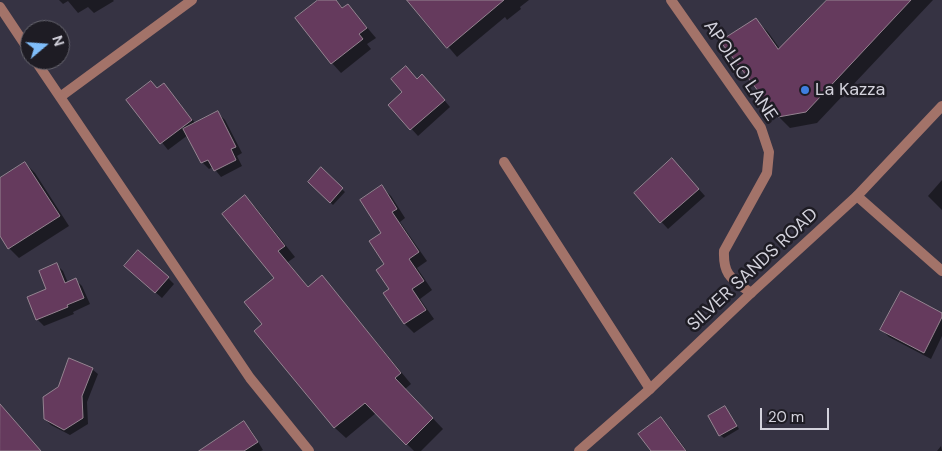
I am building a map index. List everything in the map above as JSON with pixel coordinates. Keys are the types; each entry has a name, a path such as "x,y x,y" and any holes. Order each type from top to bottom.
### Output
{"street":[{"path":"60,97 192,0"},
{"name":"APOLLO LANE","path":"671,0 762,128 769,152 767,174 724,251 724,264 731,279 751,293"},
{"path":"0,9 20,38"},
{"path":"42,70 250,378 309,451"},
{"name":"SILVER SANDS ROAD","path":"579,451 650,389 857,196 942,106"},
{"path":"504,162 650,389"},
{"path":"857,196 942,271"}],"building":[{"path":"318,0 336,0 342,8 348,4 367,28 359,34 363,39 331,64 295,18"},
{"path":"407,0 504,0 447,48"},
{"path":"827,0 911,0 806,112 778,117 720,41 756,18 778,49"},
{"path":"406,66 417,79 422,74 445,100 410,130 388,105 402,92 391,79"},
{"path":"151,81 157,88 164,83 192,120 160,144 126,100"},
{"path":"218,111 236,147 231,149 236,160 214,171 208,160 201,163 183,129"},
{"path":"672,158 699,189 660,223 634,193"},
{"path":"25,162 60,216 8,249 0,236 0,178"},
{"path":"321,167 343,188 330,203 308,182"},
{"path":"382,185 397,209 392,212 419,252 409,259 424,281 412,289 426,310 404,324 383,293 389,289 376,270 384,264 369,241 381,233 360,200"},
{"path":"245,195 285,246 278,251 308,287 322,275 401,373 395,378 433,418 406,445 365,403 334,428 254,331 262,324 244,302 274,278 222,214"},
{"path":"138,250 169,277 155,293 124,266"},
{"path":"57,263 65,283 76,278 84,298 67,305 68,307 36,320 27,297 46,289 39,271"},
{"path":"901,291 942,313 942,317 924,353 880,330"},
{"path":"69,358 93,368 82,396 83,418 64,430 44,419 43,397 58,387"},
{"path":"0,404 41,451 0,451"},
{"path":"725,406 737,426 719,436 708,416"},
{"path":"661,417 686,451 651,451 638,434"},
{"path":"244,421 258,442 244,451 199,451"}],"place":[{"name":"La Kazza","path":"805,90"}]}
